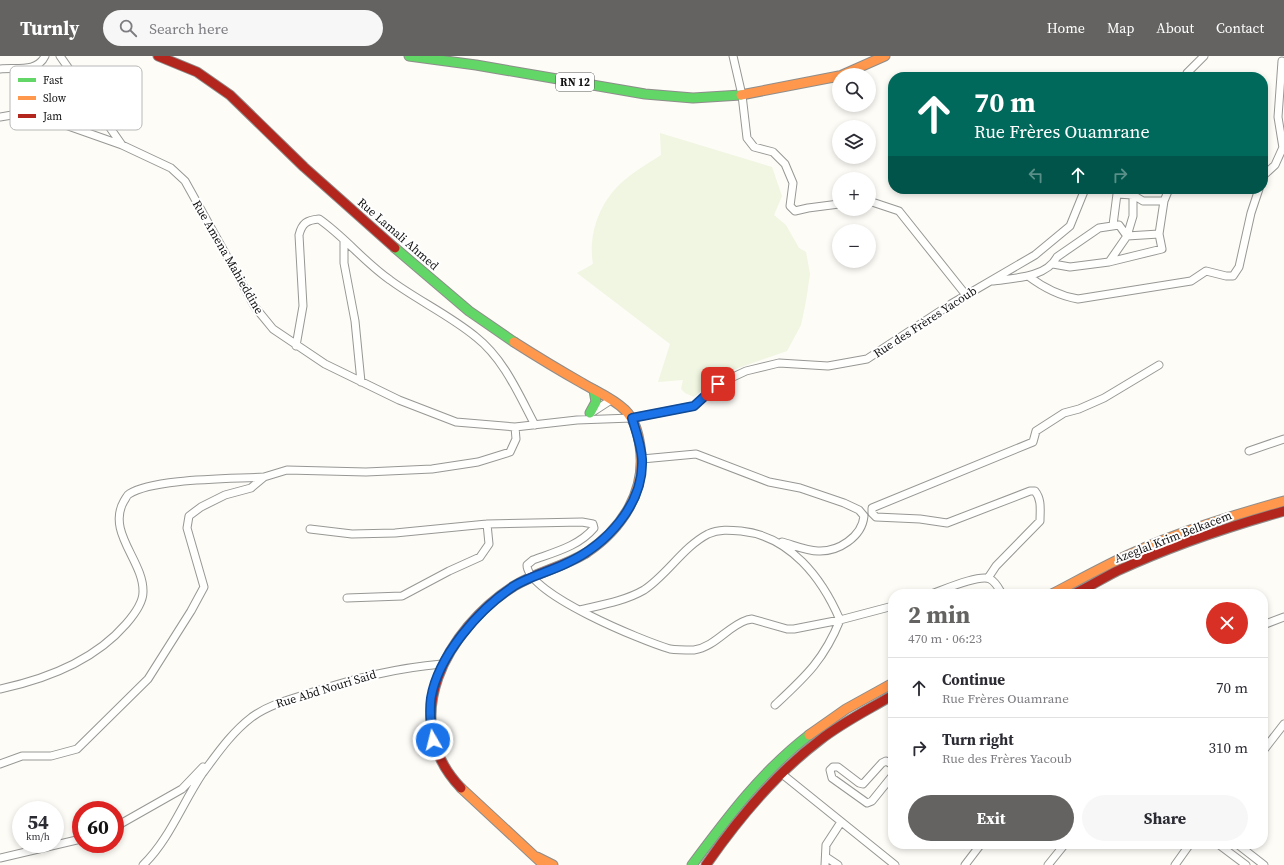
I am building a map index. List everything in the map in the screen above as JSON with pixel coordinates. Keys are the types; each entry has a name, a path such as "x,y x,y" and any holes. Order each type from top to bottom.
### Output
{"main road":[{"name":"Rue Lamali Ahmed","path":"158,56 200,73 238,102 305,168 398,252 472,314 505,337 611,400 632,418"},
{"name":"RN 12","path":"409,56 476,65 645,94 693,98 742,95 832,77"},
{"name":"RN 12","path":"857,68 885,56"},
{"path":"590,413 596,402 594,390"},
{"path":"542,865 463,790 444,766 437,753 433,740 430,711 433,688 442,664 463,635 482,614 514,587 531,577 566,564 586,553 605,539 620,522 632,503 640,481 642,459 639,440 632,418"},
{"path":"1062,589 1166,539 1239,514 1284,501"},
{"name":"Azeglal Krim Belkacem","path":"1084,589 1117,572 1159,554 1208,535 1284,511"},
{"path":"692,865 742,802 781,758 824,723 888,686"},
{"path":"706,865 726,837 782,774 837,727 888,698"},
{"path":"534,856 553,865"}],"street":[{"path":"60,56 67,66"},
{"path":"733,56 742,95 747,138 754,147 773,152 785,164 793,183 790,206 795,211 832,205"},
{"path":"1189,72 1204,56"},
{"path":"35,66 44,58"},
{"path":"1268,171 1275,165 1283,146 1278,117 1282,62"},
{"path":"0,69 10,69"},
{"name":"Rue Amena Mahieddine","path":"0,117 10,115"},
{"name":"Rue Amena Mahieddine","path":"78,130 122,145 171,168 185,182 256,307 273,329 296,346 325,364 399,400 456,422 515,427 577,420 632,418"},
{"path":"112,130 122,145"},
{"name":"Rue des Frères Yacoub","path":"632,418 694,406 718,384 746,371 779,363 828,366 867,359 966,295 1035,254 1070,226 1083,194"},
{"path":"1113,225 1118,194 1133,195 1143,201 1164,200"},
{"path":"1053,264 1070,267 1109,262 1162,249 1159,234 1164,200 1167,194"},
{"path":"1028,276 1052,291 1066,297 1078,299 1192,281 1206,271 1226,276 1233,276 1239,267 1251,213 1257,194"},
{"path":"1109,262 1127,236 1133,216 1133,195"},
{"path":"876,203 899,211 966,295"},
{"path":"296,346 303,306 299,235 301,226 310,220 319,219 337,232 344,241 390,280 476,337 507,372 535,425"},
{"path":"988,282 1028,276 1053,264 1057,257 1099,228 1119,225 1127,236"},
{"path":"1127,236 1159,234"},
{"path":"344,241 344,263 355,321 361,382"},
{"path":"872,513 872,508 876,505 1033,442 1036,431 1064,413 1079,409 1104,398 1158,365"},
{"name":"Rue Amena Mahieddine","path":"577,420 611,400"},
{"path":"0,689 25,684 78,663 113,639 135,614 144,593 138,568 122,535 119,521 121,506 128,494 143,488 163,484 264,477 287,470 366,472 432,469 478,462 510,452 516,439 515,427"},
{"path":"1249,451 1284,439"},
{"path":"642,459 696,454 769,482 800,488 844,503 859,510 864,516"},
{"path":"0,764 22,756 51,756 77,749 148,679 191,611 204,587 186,528 190,516 201,507 225,495 251,488 264,477"},
{"path":"872,513 876,517 920,519 947,523 1030,491 1035,491 1040,503 1040,521 996,566 988,578"},
{"path":"864,516 872,513"},
{"path":"580,610 613,602 644,589 700,539 716,531 749,531 774,540 817,552 830,550 842,545 850,539 861,526 864,516"},
{"path":"310,529 352,534 395,533 487,524 582,522 593,524 594,528 587,536 576,544 533,560 527,565 527,571 531,577 562,602 636,638 672,649 695,650 747,620 752,619 787,629 840,620 888,607"},
{"path":"347,598 402,596 449,571 480,557 490,544 487,524"},
{"path":"774,540 791,551 805,564 821,584 840,620 833,638 811,672 775,705"},
{"path":"947,589 988,578 993,581 999,589"},
{"path":"1268,623 1284,617"},
{"name":"Rue Abd Nouri Said","path":"143,865 154,855 189,793 217,753 239,728 252,717 282,702 378,672 442,664"},
{"path":"1268,745 1284,724"},
{"path":"124,822 182,789 217,753"},
{"path":"888,762 886,761 882,763 863,784 859,783 838,767 830,770 829,774 832,778 867,803 872,801 888,781"},
{"path":"782,774 895,865"},
{"path":"825,865 825,851 828,841 841,822"},
{"path":"0,858 72,841"},
{"path":"965,865 977,849"},
{"path":"1048,865 1061,849"},
{"path":"1175,865 1186,849"},
{"path":"1225,849 1246,865"},
{"path":"1243,849 1264,865"},
{"path":"826,857 838,865"}],"green space":[{"path":"660,133 772,167 782,196 774,215 786,225 799,248 806,252 810,274 801,325 787,351 727,372 712,381 694,397 685,393 681,389 683,380 658,382 670,344 577,273 593,264 592,242 594,231 601,210 606,201 620,184 661,155"}],"traffic: fast":[{"path":"409,56 476,65 645,94 693,98 741,95"},
{"path":"395,248 469,311 514,342"},
{"path":"590,413 596,402 594,390"},
{"path":"692,865 746,796 776,764 809,735"}],"traffic: slow":[{"path":"858,68 885,56"},
{"path":"741,95 832,77"},
{"path":"514,342 556,368 605,395 625,410 636,427 640,446 641,463 640,478 635,493 621,520 611,532 586,553"},
{"path":"1061,589 1099,569 1166,539 1284,501"},
{"path":"809,735 846,709 888,686"},
{"path":"461,788 544,865"},
{"path":"537,857 553,865"}],"traffic: jam":[{"path":"158,56 197,72 230,95 304,167 395,248"},
{"path":"1083,589 1117,571 1158,553 1220,530 1284,511"},
{"path":"461,788 442,762 432,734 432,706 438,678 451,651 468,626 490,604 514,586 586,553"},
{"path":"706,865 744,814 773,782 803,753 847,722 888,698"}],"route":[{"path":"433,740 430,711 436,677 442,664 467,630 497,600 514,587 531,577 566,564 586,553 605,539 620,522 632,503 640,481 642,459 639,440 632,418 694,406 718,384"}]}
